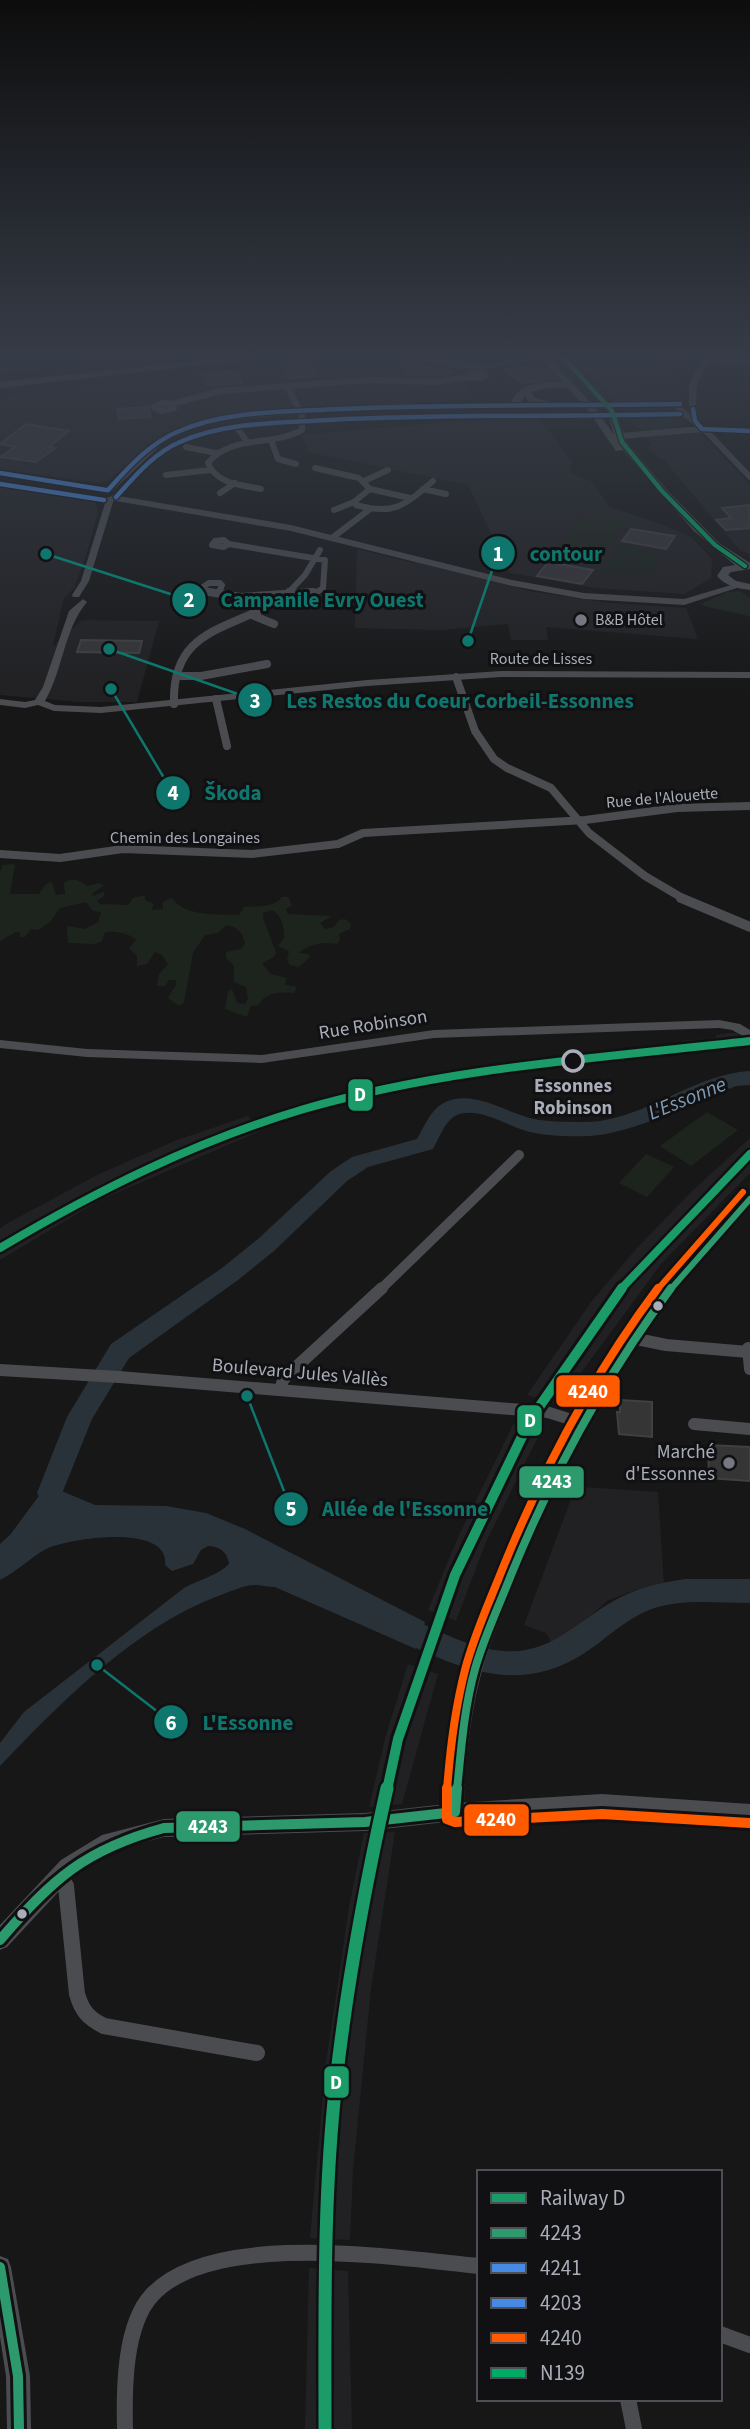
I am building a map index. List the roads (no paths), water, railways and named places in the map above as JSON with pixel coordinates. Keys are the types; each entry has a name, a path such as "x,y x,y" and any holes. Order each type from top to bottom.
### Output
{"main road":[{"path":"640,468 678,517 712,552 723,574 745,587"},
{"path":"644,468 728,558 747,566"},
{"path":"0,476 334,536 515,580 604,594 682,598 702,593 723,574 747,566"},
{"path":"0,476 111,494"},
{"path":"334,536 512,583 584,596 684,602 745,587"}],"street":[{"path":"39,702 48,687 85,581 111,494 136,468"},
{"path":"316,468 364,481 370,489 410,498"},
{"path":"166,475 210,470 234,483 261,489"},
{"path":"364,481 388,470"},
{"path":"354,502 370,509 389,512 433,481"},
{"path":"220,493 234,483"},
{"path":"334,510 354,502 370,489"},
{"path":"423,489 446,494"},
{"path":"334,536 370,509"},
{"path":"387,520 391,515 389,512"},
{"path":"219,592 242,597 322,590 326,561 229,544"},
{"path":"174,704 173,686 186,652 196,639 252,615 289,593 305,578 320,550"},
{"path":"252,615 274,624"},
{"path":"177,676 211,674 267,664"},
{"name":"Route de Lisses","path":"0,702 25,705 39,702 54,708 101,710 520,673 750,675"},
{"path":"456,677 465,708 494,760 549,787 590,834 687,903 717,917 750,927"},
{"path":"216,699 227,746"},
{"name":"Rue de l'Alouette","path":"576,820 677,808 750,806"},
{"name":"Chemin des Longaines","path":"0,853 60,858 123,849 252,854 338,844 355,834 363,833 576,820"},
{"name":"Rue Robinson","path":"0,1044 87,1052 262,1059 434,1034 719,1024 736,1027 750,1036"},
{"path":"736,1027 750,1027"},
{"path":"279,1390 282,1380 288,1374 430,1244 519,1155"},
{"path":"455,1812 460,1749 474,1676 541,1497 579,1422 632,1338 704,1247 750,1199"},
{"path":"632,1338 666,1345 749,1348 750,1369"},
{"name":"Boulevard Jules Vallès","path":"5,1369 547,1412 579,1422"},
{"path":"694,1424 750,1429"},
{"path":"0,1940 60,1875 109,1842 164,1828 365,1822 455,1812 602,1803 750,1813"},
{"path":"60,1875 66,1886 76,1994 81,2009 90,2019 121,2030 257,2053"},
{"path":"125,2429 123,2396 127,2360 140,2317 150,2297 163,2285 190,2270 228,2259 276,2253 346,2255 477,2266"},
{"path":"0,2267 18,2376 19,2429"},
{"path":"722,2335 750,2345"},
{"path":"628,2401 634,2429"}],"waterway":[{"name":"L'Essonne","path":"50,1493 80,1417 120,1351 230,1274 266,1245 339,1176 360,1162 425,1144 440,1118 450,1109 469,1106 533,1126 590,1129 642,1116 733,1079 750,1078"},
{"name":"L'Essonne","path":"392,1623 458,1653 481,1660 504,1664 527,1663 549,1658 572,1646 618,1613 649,1598 686,1591 750,1591"}],"rail line":[{"name":"D","path":"0,1248 83,1200 169,1159 213,1140 304,1109 449,1077 750,1041"},
{"name":"D","path":"325,2429 325,2258 336,2084 360,1910 398,1739 455,1575 530,1420 628,1279 750,1154"}],"place":[{"name":"Campanile Evry Ouest","path":"46,554"},
{"name":"B&B Hôtel","path":"581,620"},
{"name":"contour","path":"468,641"},
{"name":"Les Restos du Coeur Corbeil-Essonnes","path":"109,649"},
{"name":"Škoda","path":"111,689"},
{"name":"Essonnes Robinson","path":"573,1061"},
{"name":"Allée de l'Essonne","path":"247,1396"},
{"name":"Marché d'Essonnes","path":"729,1463"},
{"name":"L'Essonne","path":"97,1665"}]}
